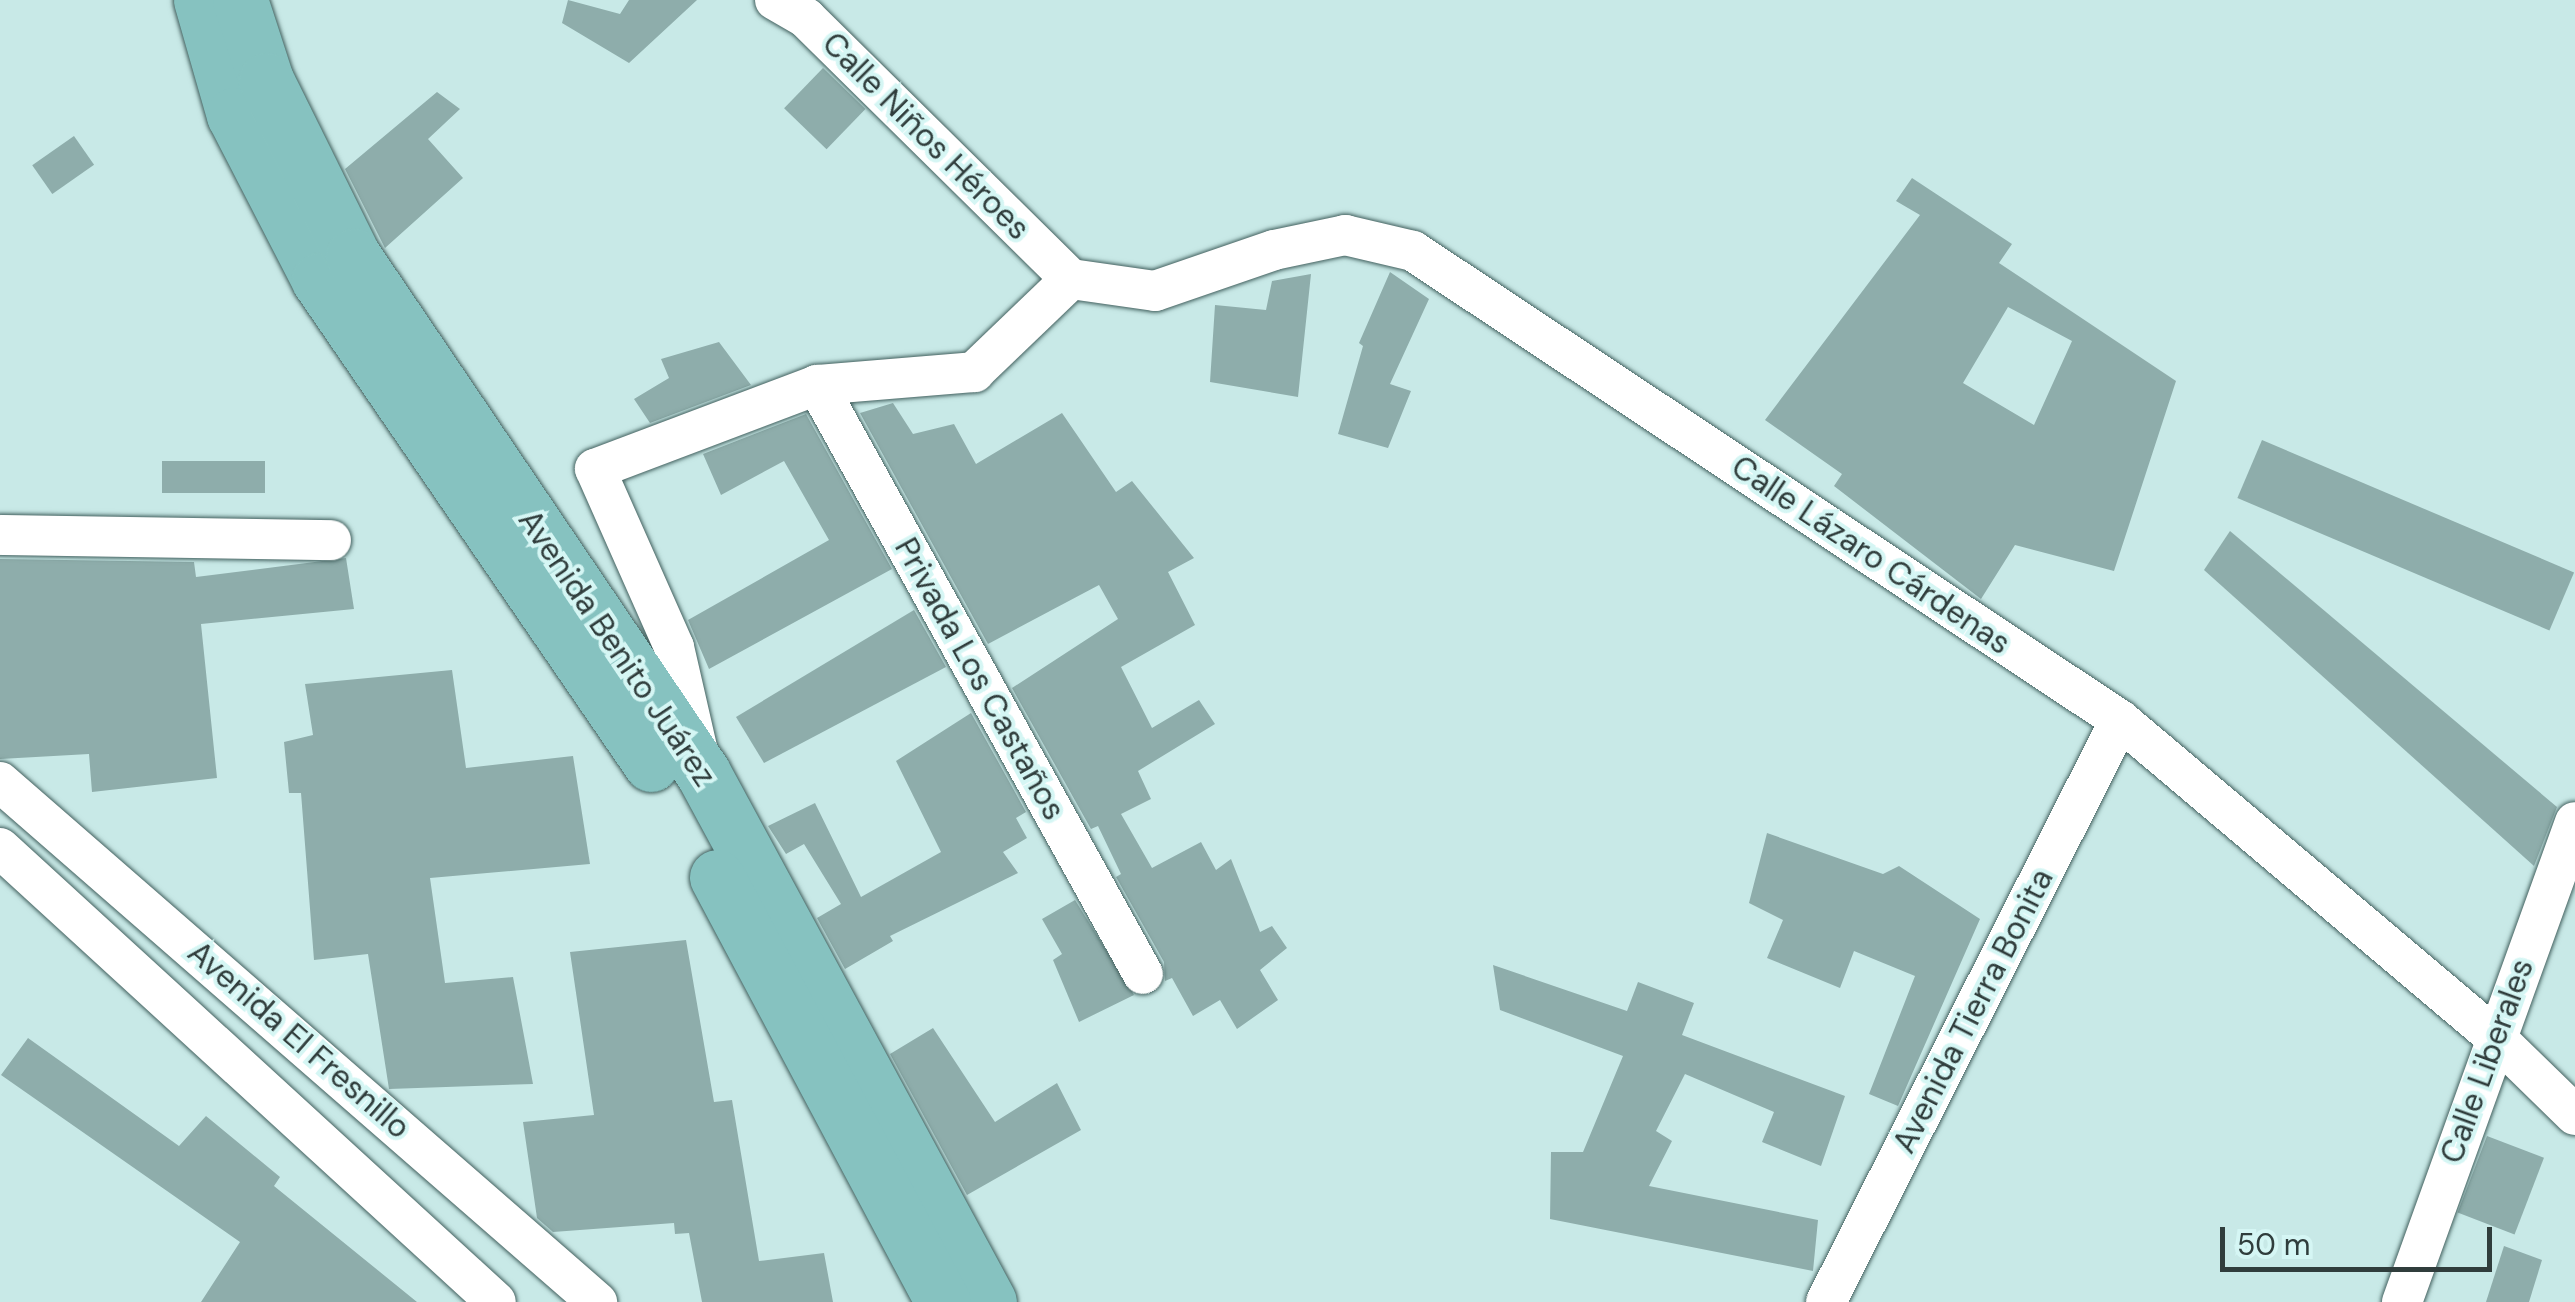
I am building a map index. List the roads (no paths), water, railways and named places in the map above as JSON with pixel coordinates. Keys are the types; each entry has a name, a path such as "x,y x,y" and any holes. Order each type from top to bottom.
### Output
{"main road":[{"name":"Avenida Benito Juárez","path":"201,0 234,115 319,280 674,797 943,1302"},
{"name":"Avenida Benito Juárez","path":"240,0 266,80 353,256 703,772 989,1302"}],"street":[{"name":"Calle Niños Héroes","path":"775,0 806,18 1071,279"},
{"name":"Calle Lázaro Cárdenas","path":"1071,279 1155,291 1274,250 1345,236 1413,251 2120,720 2494,1036 2575,1115"},
{"path":"703,772 674,647 596,470 817,385 974,372 1071,279"},
{"name":"Privada Los Castaños","path":"817,385 1144,974"},
{"path":"0,536 331,540"},
{"name":"Avenida Tierra Bonita","path":"1826,1302 2120,720"},
{"name":"Avenida El Fresnillo","path":"0,782 597,1302"},
{"name":"Calle Liberales","path":"2402,1302 2494,1036 2575,822"},
{"name":"Avenida El Fresnillo","path":"0,848 496,1302"}]}
